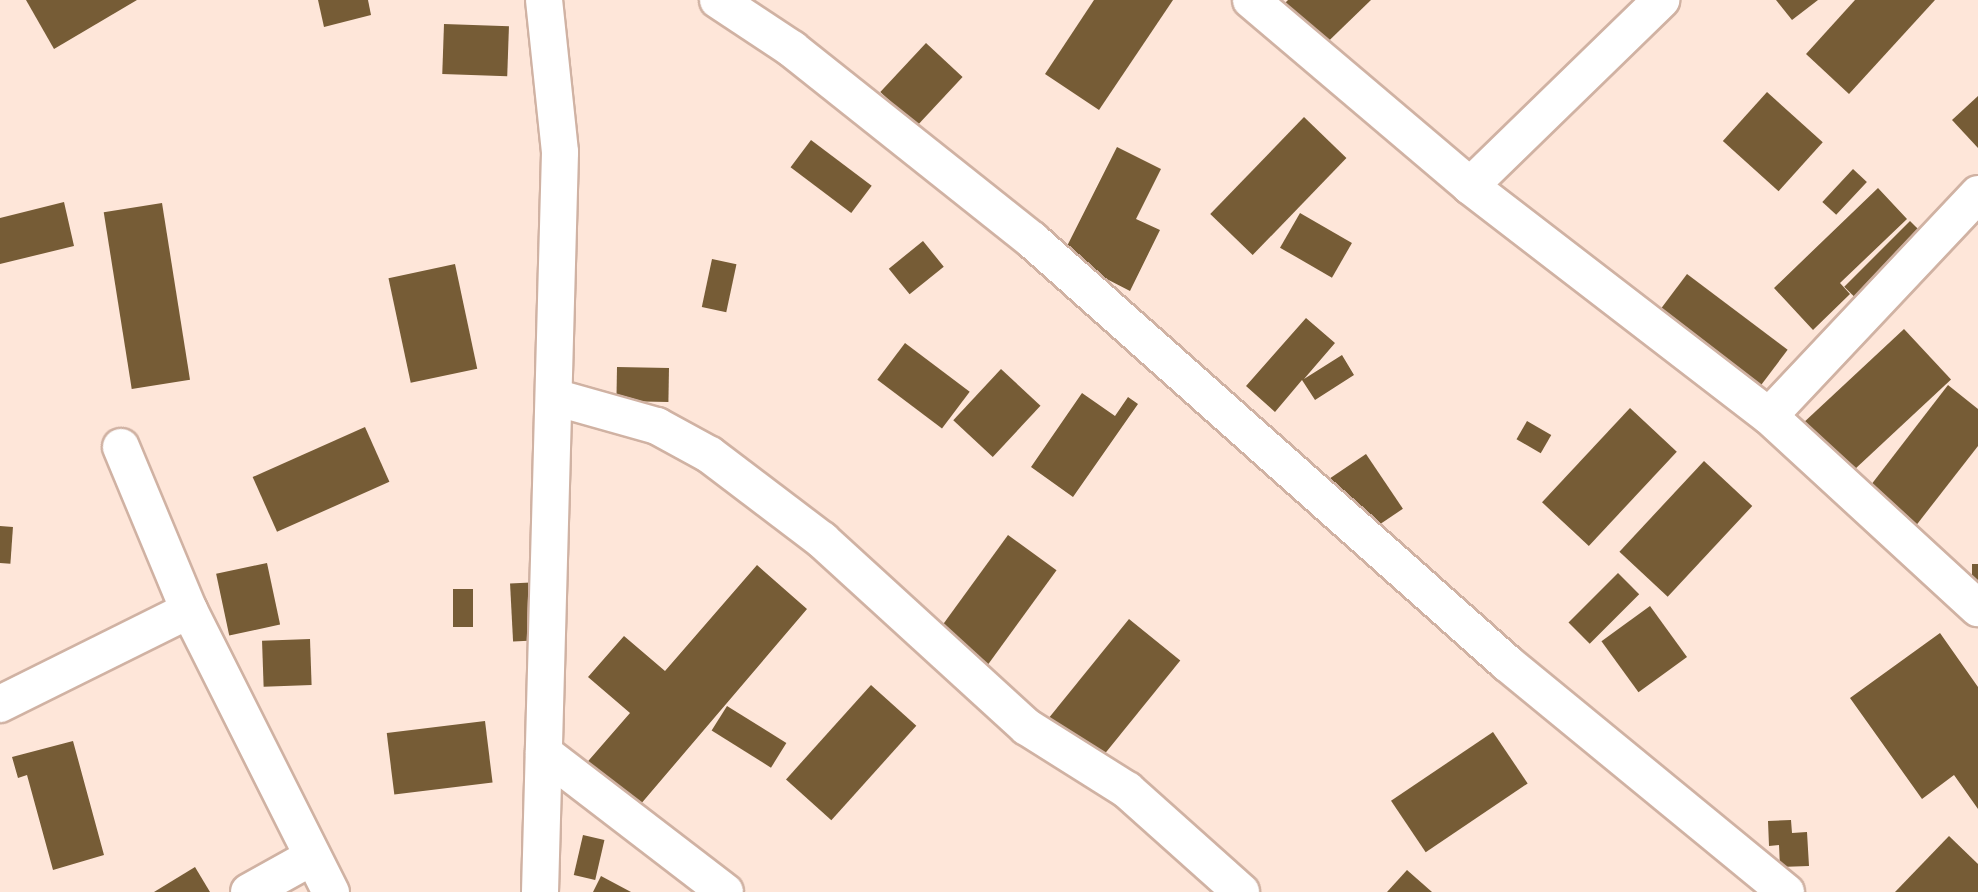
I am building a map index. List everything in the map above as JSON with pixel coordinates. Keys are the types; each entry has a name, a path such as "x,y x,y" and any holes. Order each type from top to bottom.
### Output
{"street":[{"path":"540,892 560,152 544,0"},
{"path":"718,0 792,49 1032,240 1507,663 1786,892"},
{"path":"1251,0 1470,186 1769,416 1978,608"},
{"path":"1470,186 1661,0"},
{"path":"1769,416 1978,194"},
{"path":"554,397 657,426 710,455 822,540 1027,727 1127,790 1241,892"},
{"path":"121,447 189,610 331,892"},
{"path":"0,704 189,610"},
{"path":"544,753 725,892"},
{"path":"249,892 312,857"}],"building":[{"path":"26,0 137,0 54,49"},
{"path":"318,0 368,0 371,15 324,27"},
{"path":"1094,0 1173,0 1099,110 1045,74"},
{"path":"1288,0 1371,0 1308,61 1268,20"},
{"path":"1776,0 1818,0 1792,20"},
{"path":"1855,0 1935,0 1849,94 1806,54"},
{"path":"444,24 509,26 507,76 442,74"},
{"path":"926,43 963,77 917,126 880,92"},
{"path":"1767,92 1823,142 1779,191 1723,141"},
{"path":"1978,96 1978,148 1952,120"},
{"path":"1304,117 1346,158 1253,255 1210,214"},
{"path":"811,140 872,186 851,213 791,167"},
{"path":"1117,147 1161,169 1136,219 1160,230 1130,291 1062,256"},
{"path":"1853,169 1867,182 1836,215 1822,202"},
{"path":"1878,188 1907,219 1840,283 1850,294 1813,330 1774,288"},
{"path":"64,202 74,246 0,264 0,218"},
{"path":"162,203 190,380 132,389 104,212"},
{"path":"1300,213 1352,243 1332,278 1280,248"},
{"path":"1910,221 1921,232 1856,298 1844,287"},
{"path":"923,241 944,267 910,294 889,269"},
{"path":"712,259 736,264 726,312 702,307"},
{"path":"455,264 477,369 411,383 388,278"},
{"path":"1687,274 1788,350 1749,402 1648,326"},
{"path":"1306,318 1335,343 1304,379 1342,355 1354,375 1315,400 1302,380 1275,412 1246,386"},
{"path":"1904,329 1951,379 1849,474 1802,424"},
{"path":"905,343 970,392 942,428 877,380"},
{"path":"617,367 669,368 668,402 616,401"},
{"path":"1001,369 1040,406 993,457 953,420"},
{"path":"1948,385 1978,409 1978,446 1911,532 1864,494"},
{"path":"1082,393 1115,416 1128,397 1138,404 1073,497 1031,467"},
{"path":"1630,408 1677,452 1589,546 1542,502"},
{"path":"1527,421 1551,435 1541,453 1516,439"},
{"path":"365,427 389,482 277,532 253,477"},
{"path":"1366,454 1403,509 1357,539 1320,485"},
{"path":"1704,461 1752,506 1668,597 1619,552"},
{"path":"0,526 13,527 10,564 0,563"},
{"path":"1008,535 1057,570 981,674 933,639"},
{"path":"267,563 280,625 229,635 216,574"},
{"path":"1972,564 1978,564 1978,603 1972,603"},
{"path":"757,565 807,609 634,812 583,767 630,713 588,677 624,636 665,671"},
{"path":"1618,573 1639,594 1590,644 1569,622"},
{"path":"541,582 544,640 513,642 510,584"},
{"path":"453,589 473,589 473,627 453,627"},
{"path":"1650,606 1687,657 1638,692 1601,641"},
{"path":"1129,619 1180,661 1093,769 1042,727"},
{"path":"1940,633 1978,687 1978,809 1954,775 1922,799 1850,698"},
{"path":"310,639 312,685 264,687 262,641"},
{"path":"871,685 916,726 831,820 786,779"},
{"path":"727,706 786,743 771,768 712,731"},
{"path":"485,721 493,783 394,795 387,733"},
{"path":"1493,732 1528,783 1426,852 1391,801"},
{"path":"73,741 104,855 53,870 27,775 18,778 12,757"},
{"path":"1791,820 1792,833 1807,832 1809,866 1780,867 1779,845 1769,846 1768,821"},
{"path":"583,835 604,840 595,880 574,875"},
{"path":"1949,836 1978,864 1978,892 1895,892"},
{"path":"195,867 210,892 154,892"},
{"path":"1407,870 1432,892 1387,892"},
{"path":"601,876 631,892 593,892"}]}
